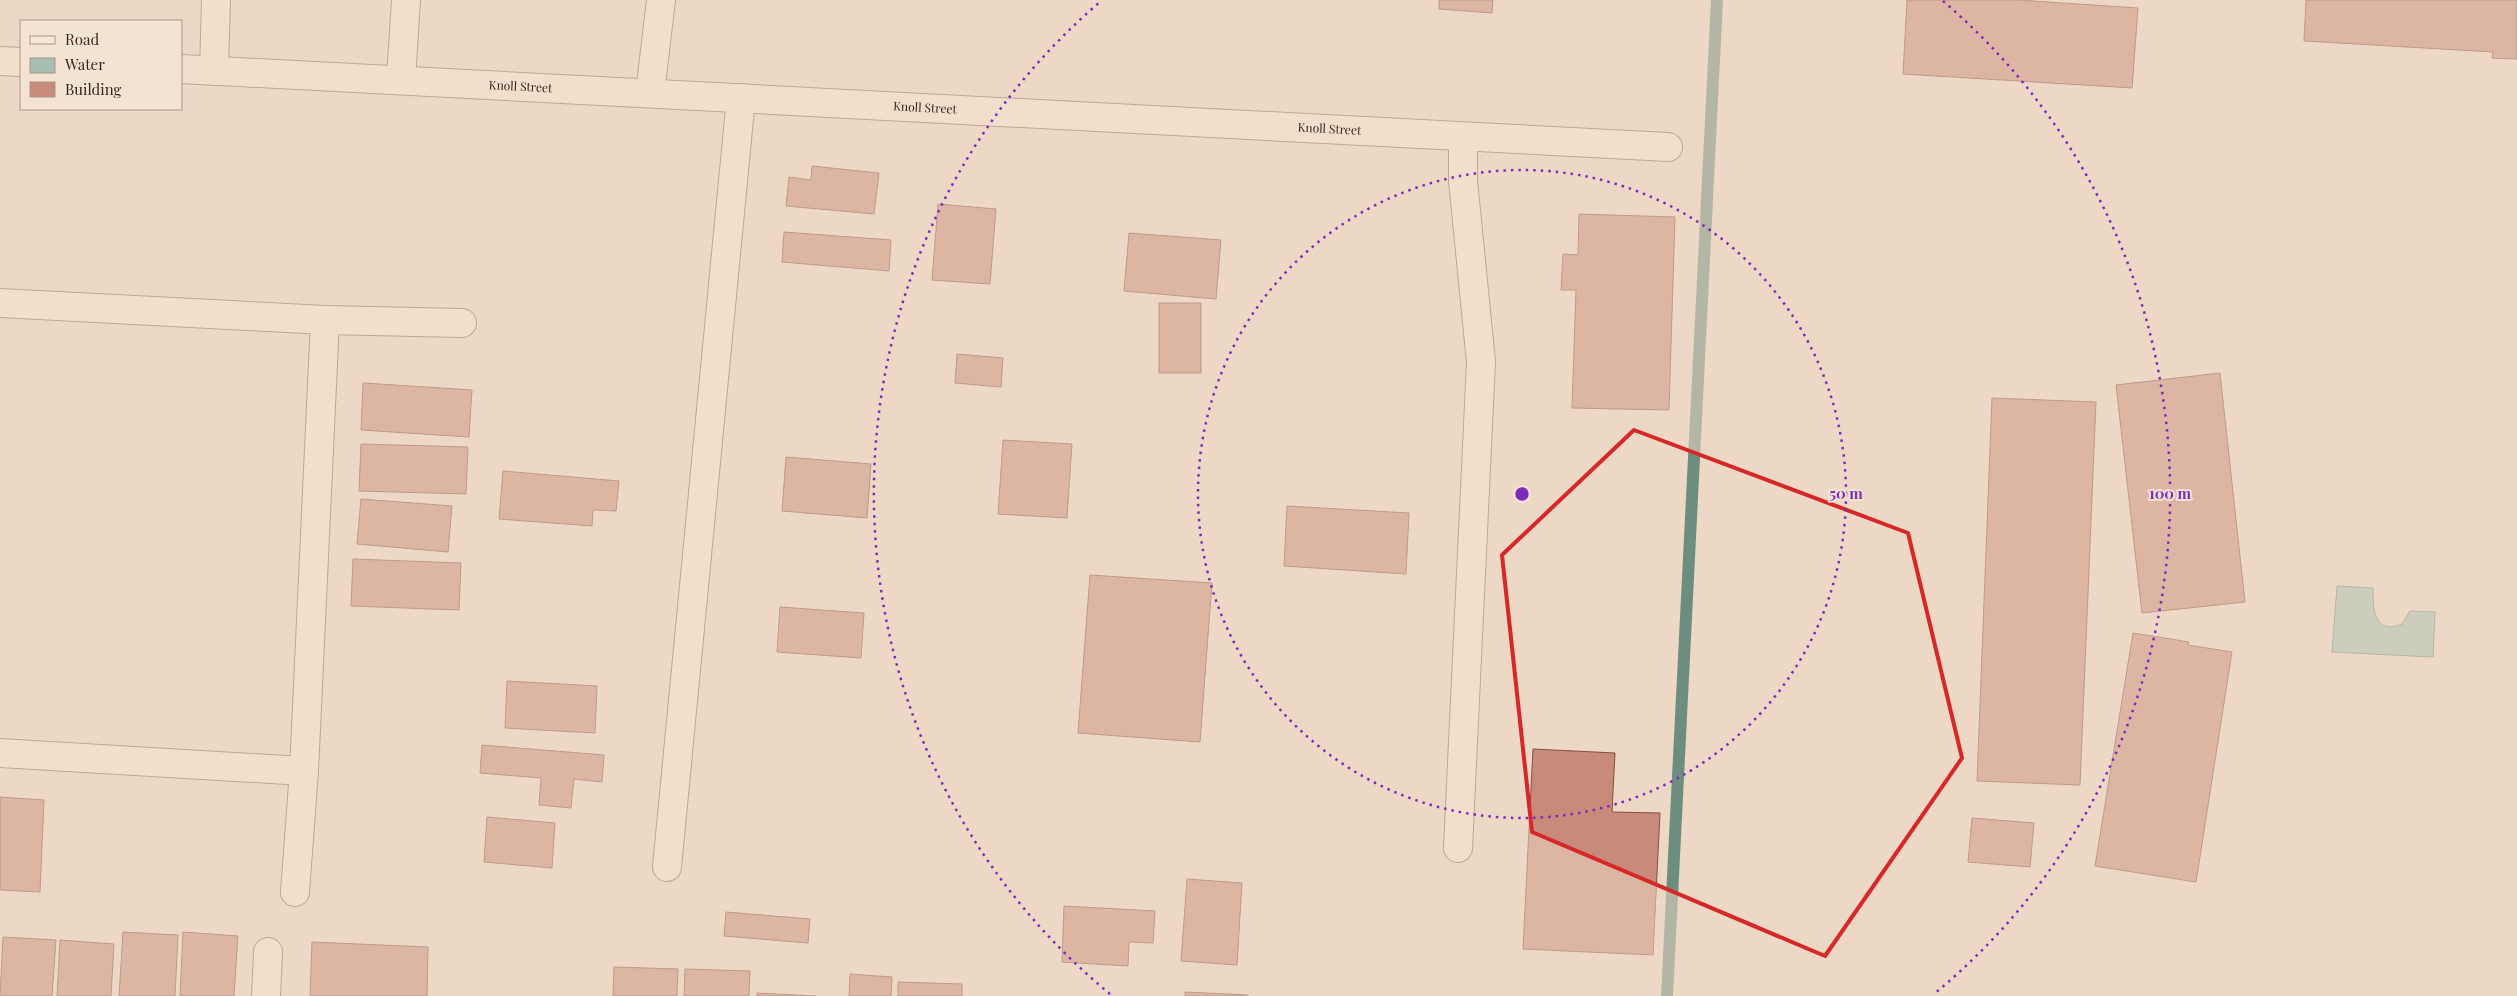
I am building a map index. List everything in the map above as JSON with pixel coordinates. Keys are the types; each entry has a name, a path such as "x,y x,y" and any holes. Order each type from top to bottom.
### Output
{"street":[{"path":"214,70 216,0"},
{"path":"401,79 406,0"},
{"path":"650,93 662,0"},
{"path":"0,61 20,62"},
{"name":"Knoll Street","path":"182,69 401,79 1668,147"},
{"path":"667,867 741,98"},
{"path":"1458,848 1481,362 1463,181 1463,137"},
{"path":"0,302 325,320 462,323"},
{"path":"295,892 304,771 325,320"},
{"path":"0,753 304,771"},
{"path":"266,996 268,952"}],"highlighted area":[{"path":"1634,430 1908,533 1962,758 1825,956 1532,832 1502,555"}],"water":[{"path":"2337,586 2373,588 2373,603 2377,618 2385,626 2392,627 2402,624 2410,611 2435,612 2433,657 2332,652"}],"building":[{"path":"1439,0 1493,0 1492,13 1439,9"},
{"path":"1907,0 2018,0 2138,8 2132,88 1903,74"},
{"path":"2306,0 2517,0 2517,59 2492,58 2493,52 2304,41"},
{"path":"812,166 879,173 874,214 786,206 789,177 811,180"},
{"path":"938,204 996,209 990,284 932,280"},
{"path":"1579,214 1675,217 1669,410 1572,408 1576,290 1561,290 1563,254 1578,255"},
{"path":"784,232 891,240 889,271 782,262"},
{"path":"1129,233 1221,240 1216,299 1124,291"},
{"path":"1159,303 1201,303 1201,373 1159,373"},
{"path":"957,354 1003,358 1001,387 955,383"},
{"path":"2220,373 2245,602 2142,613 2116,385"},
{"path":"363,383 472,390 469,437 361,430"},
{"path":"1992,398 2096,402 2080,785 1977,781"},
{"path":"1003,440 1072,444 1067,518 998,514"},
{"path":"361,444 468,447 466,494 359,491"},
{"path":"786,457 871,464 867,518 782,511"},
{"path":"503,471 619,481 616,511 593,510 592,526 499,519"},
{"path":"361,499 452,506 448,552 357,544"},
{"path":"1287,506 1409,513 1406,574 1284,566"},
{"path":"353,559 461,563 459,610 351,606"},
{"path":"1090,575 1212,583 1200,742 1078,733"},
{"path":"780,607 864,613 861,658 777,652"},
{"path":"2133,633 2189,642 2188,645 2232,652 2196,882 2095,866"},
{"path":"507,681 597,686 595,733 505,728"},
{"path":"482,745 604,755 602,782 574,779 571,808 539,805 541,778 480,773"},
{"path":"1533,749 1615,753 1612,812 1660,813 1653,955 1523,949"},
{"path":"0,797 44,800 40,892 0,890"},
{"path":"487,817 555,823 552,868 484,862"},
{"path":"1972,818 2034,823 2030,867 1968,862"},
{"path":"1187,879 1242,883 1237,965 1181,961"},
{"path":"1064,906 1155,911 1153,943 1129,942 1128,966 1062,962"},
{"path":"726,912 810,919 808,943 724,936"},
{"path":"123,932 178,935 175,996 119,996"},
{"path":"183,932 238,936 234,996 180,996"},
{"path":"3,937 56,940 52,996 0,996"},
{"path":"60,940 114,944 111,996 57,996"},
{"path":"312,942 428,947 427,996 310,996"},
{"path":"614,967 678,969 677,996 613,996"},
{"path":"685,969 750,971 749,996 684,996"},
{"path":"850,974 892,977 891,996 849,996"},
{"path":"898,982 962,984 962,996 898,996"},
{"path":"1185,992 1248,995 1248,996 1185,996"},
{"path":"757,993 816,996 757,996"}],"waterway":[{"path":"1667,996 1717,0"}]}
